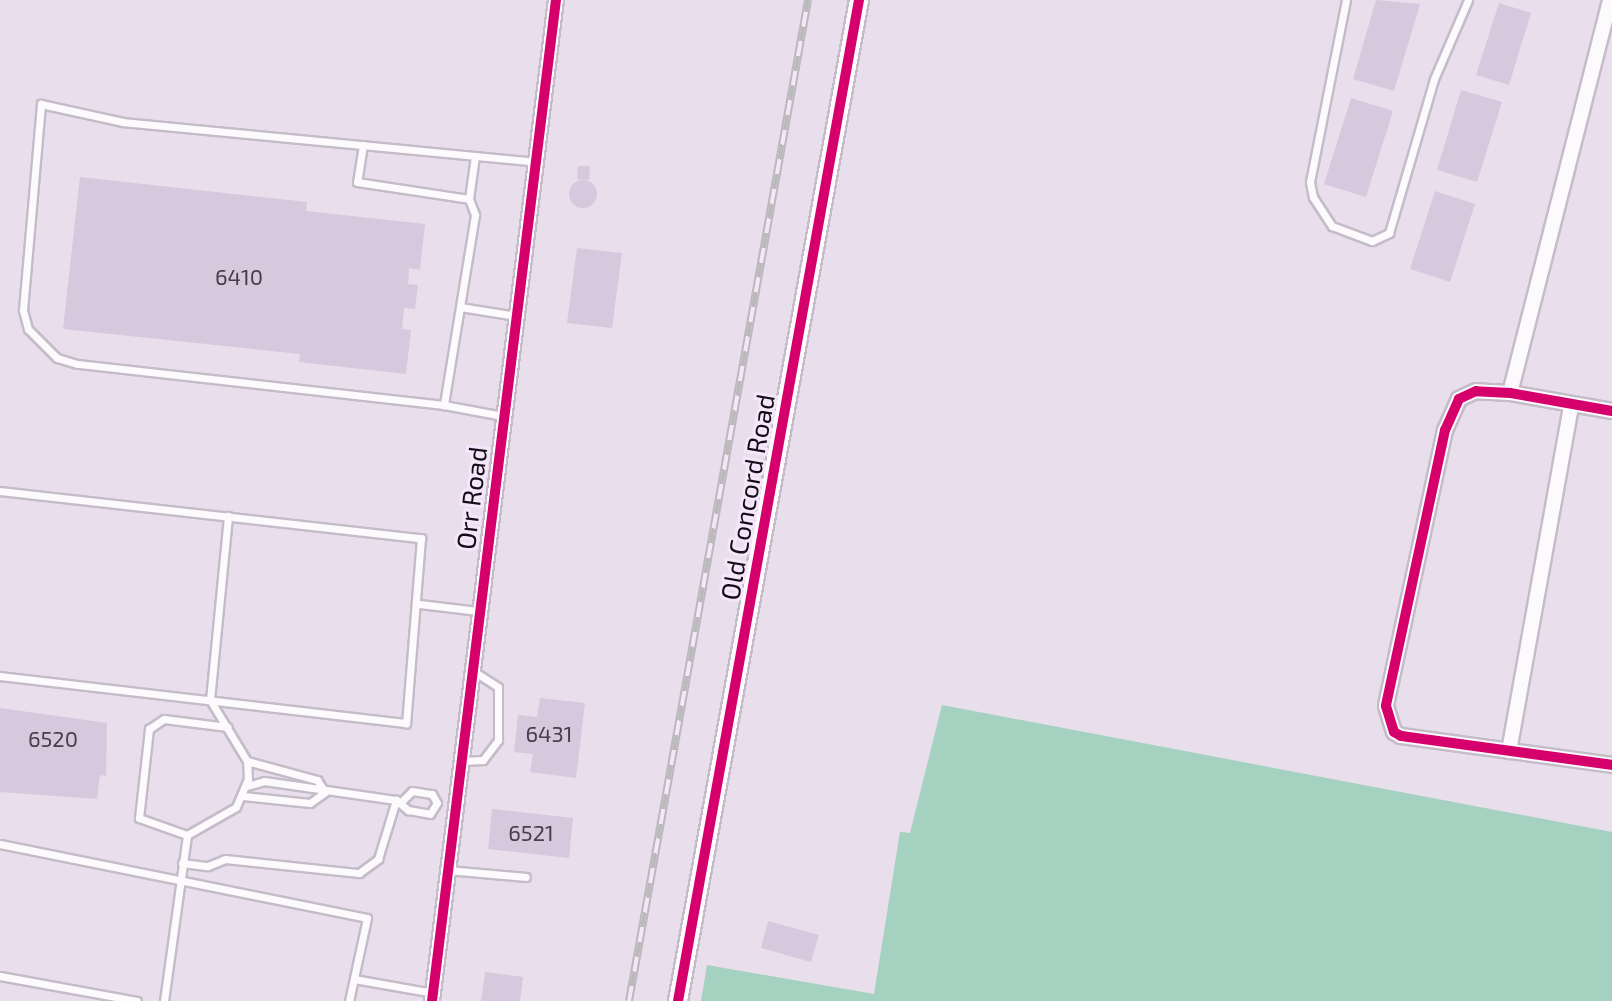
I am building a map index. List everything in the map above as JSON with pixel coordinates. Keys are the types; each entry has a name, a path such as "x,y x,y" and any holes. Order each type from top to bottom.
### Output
{"street":[{"name":"Orr Road","path":"432,997 556,0"},
{"name":"Old Concord Road","path":"678,1001 859,0"},
{"path":"1510,393 1610,0"},
{"path":"1612,411 1510,393 1476,391 1459,399 1452,411 1386,706 1394,732 1401,736 1612,765"},
{"path":"1509,751 1571,405"}],"lane":[{"path":"1346,0 1310,182 1313,197 1332,226 1372,241 1389,233 1419,121 1468,0"},
{"path":"503,416 444,405 77,364 57,358 28,329 23,310 41,104 123,122 536,162"},
{"path":"363,145 357,182 469,199"},
{"path":"444,405 475,215 469,199 475,156"},
{"path":"460,307 516,316"},
{"path":"0,491 421,538 419,604 406,723 0,676"},
{"path":"227,727 164,719 149,729 139,818 187,835 236,807 247,786 247,761 227,727 210,700 228,516"},
{"path":"419,604 479,611"},
{"path":"461,761 494,753 503,700 490,677 471,670"},
{"path":"247,761 317,780 325,792"},
{"path":"247,786 264,781 399,801 408,810 430,814 437,803"},
{"path":"182,863 208,866 225,859 359,873 378,859 399,801 412,791 432,794 437,803"},
{"path":"243,796 310,803 325,792"},
{"path":"437,803 456,806"},
{"path":"164,1001 179,875 187,835"},
{"path":"0,844 179,875 367,918 349,1001"},
{"path":"448,870 526,877"},
{"path":"0,976 137,1001"},
{"path":"354,979 432,997"}],"green space":[{"path":"942,705 1612,832 1612,1001 701,1001 707,965 874,994 900,832 910,833"}],"building":[{"path":"1376,0 1420,4 1394,91 1353,79"},
{"path":"1499,3 1531,13 1509,85 1476,75"},
{"path":"1461,90 1502,102 1477,182 1437,170"},
{"path":"1351,98 1393,111 1366,197 1324,184"},
{"path":"578,166 590,166 589,180 577,179"},
{"path":"80,177 307,202 306,211 425,224 420,270 409,268 408,284 418,285 415,309 404,308 402,329 411,330 406,374 299,362 300,354 63,329"},
{"path":"583,180 593,184 597,194 593,204 583,208 573,204 569,194 573,184"},
{"path":"1435,191 1475,204 1450,282 1410,269"},
{"path":"577,248 622,253 612,328 567,323"},
{"path":"540,698 585,703 576,778 530,772 533,754 514,752 518,715 537,717"},
{"path":"0,708 107,723 106,776 100,775 97,799 0,792"},
{"path":"492,809 573,818 569,858 488,849"},
{"path":"768,921 819,935 811,962 761,948"},
{"path":"485,972 523,977 520,1001 481,1001"}],"railway":[{"path":"629,1001 808,0"}],"cycle path":[{"path":"432,1001 556,0"},
{"path":"678,1001 859,0"},
{"path":"1612,411 1510,393 1476,391 1459,399 1445,430 1386,706 1394,732 1401,736 1612,765"}]}
